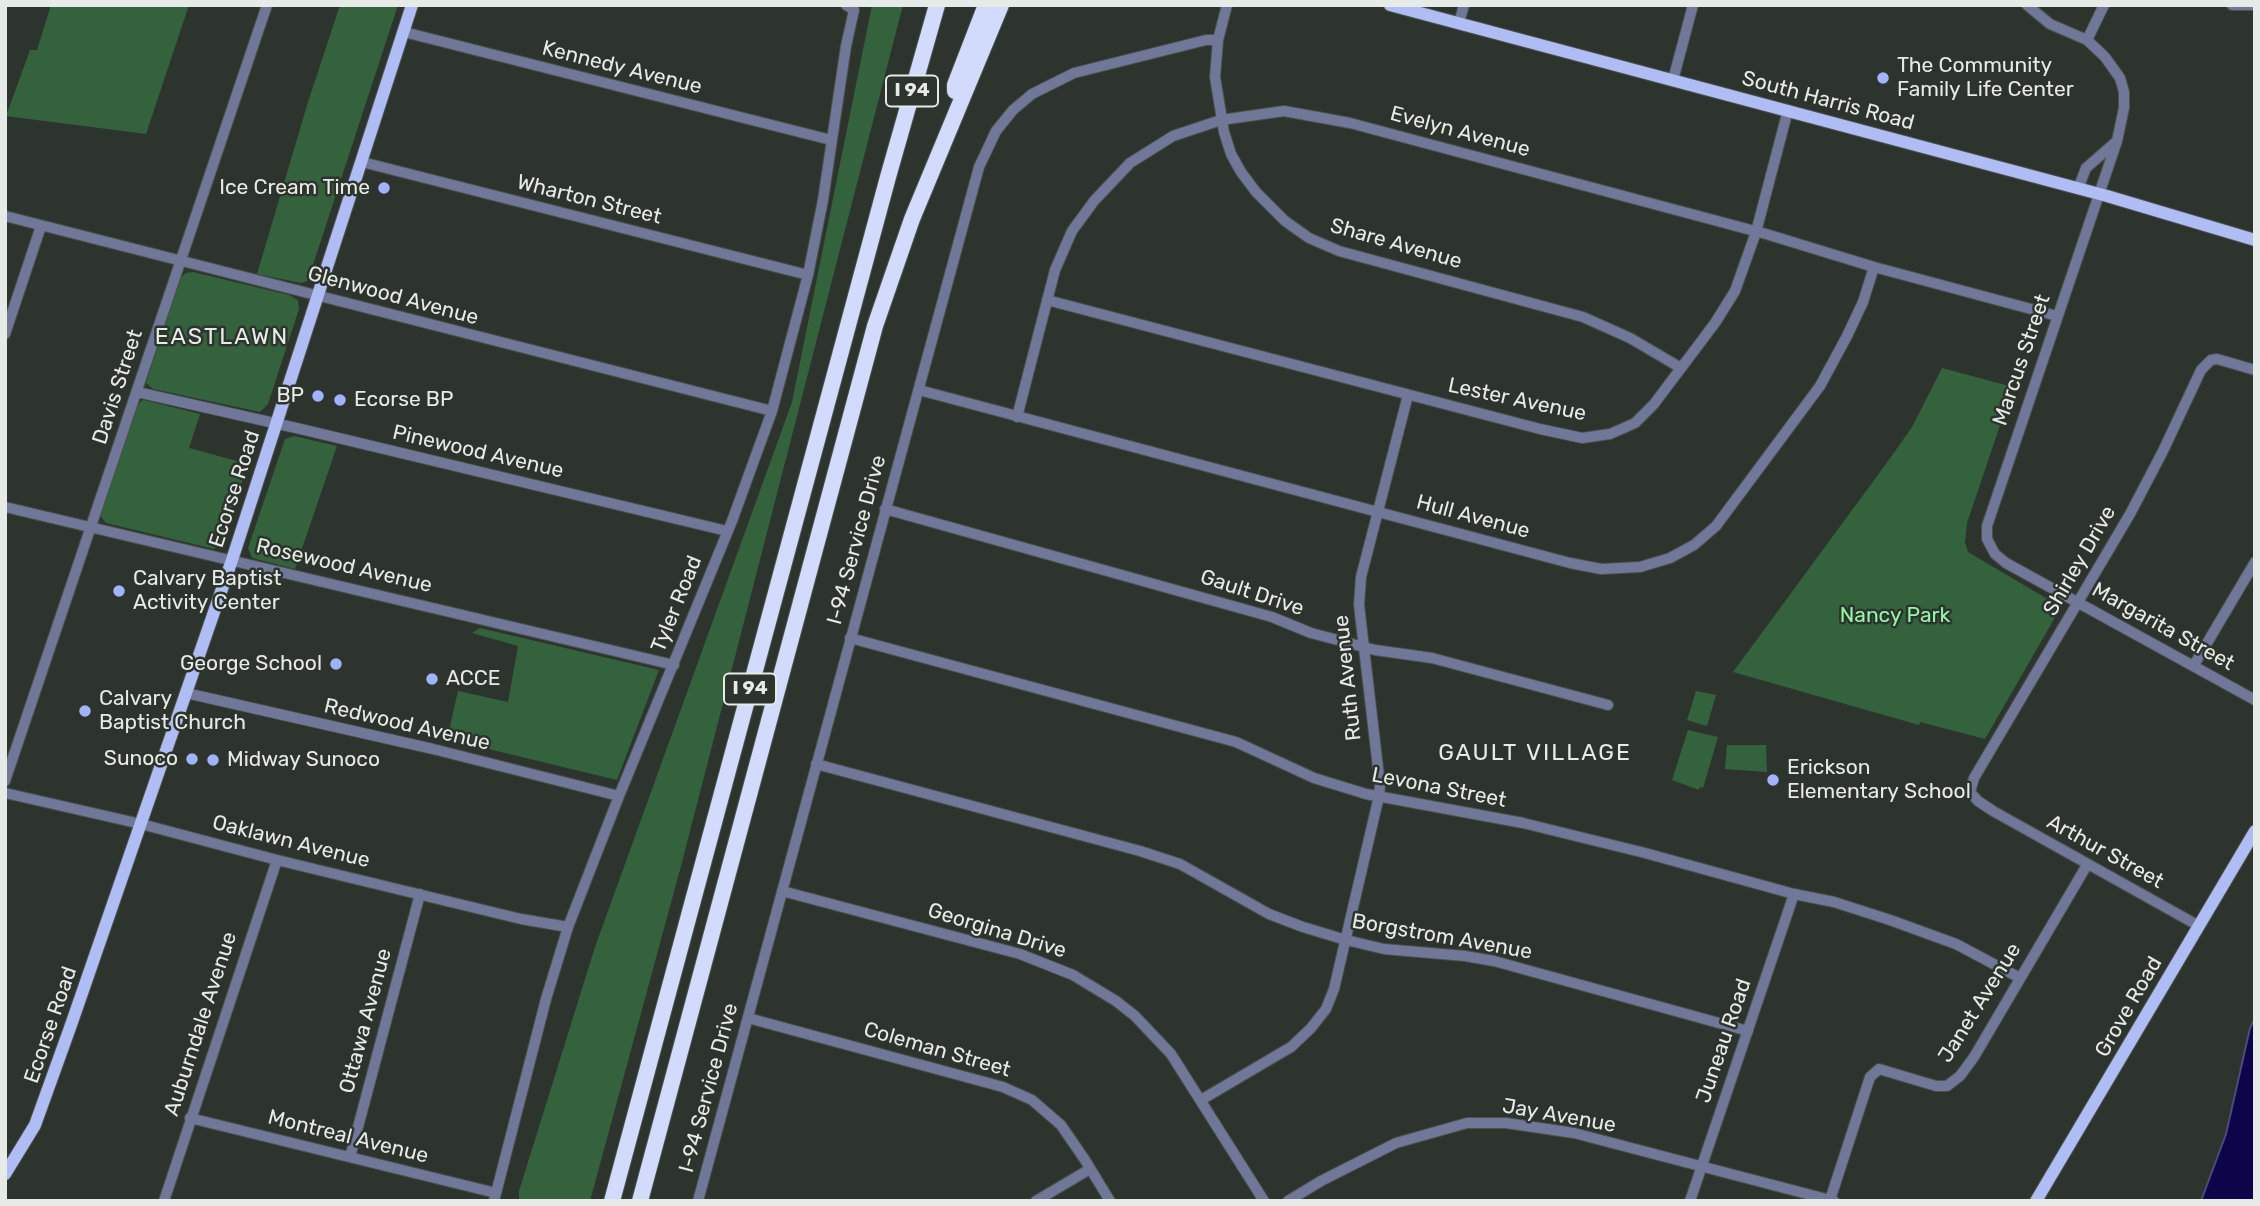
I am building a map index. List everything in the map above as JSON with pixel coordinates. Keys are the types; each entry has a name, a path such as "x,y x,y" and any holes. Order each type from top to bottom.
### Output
{"highway":[{"name":"I 94","path":"612,1201 884,191 937,5"},
{"path":"952,118 955,85 986,5"},
{"name":"I 94","path":"640,1201 860,376 893,271 952,118 1001,5"}],"main road":[{"name":"Ecorse Road","path":"5,1174 26,1142 45,1101 232,560 412,5"},
{"name":"South Harris Road","path":"1390,5 2098,194 2255,240"},
{"name":"Grove Road","path":"2036,1201 2255,831"}],"street":[{"name":"Davis Street","path":"5,781 267,5"},
{"name":"Share Avenue","path":"1227,5 1218,40 1215,77 1221,120 1231,154 1256,192 1285,221 1309,238 1339,251 1583,317 1630,338 1681,368"},
{"path":"1460,23 1464,5"},
{"path":"1673,80 1693,5"},
{"path":"2027,5 2050,24 2087,40 2104,5"},
{"path":"2232,5 2255,5"},
{"name":"Tyler Road","path":"495,1197 546,999 568,927 727,531 772,411 808,275 823,200 850,8"},
{"name":"Kennedy Avenue","path":"404,32 831,139"},
{"name":"I-94 Service Drive","path":"698,1201 979,167 996,131 1013,110 1032,94 1074,73 1206,40 1218,40"},
{"name":"Marcus Street","path":"1987,539 1987,526 2116,141 2124,108 2123,86 2110,64 2087,40"},
{"name":"Lester Avenue","path":"1047,300 1582,438 1610,434 1635,423 1654,404 1715,323 1735,291 1756,232 1788,110"},
{"name":"Evelyn Avenue","path":"1017,417 1055,270 1072,231 1094,201 1130,163 1173,136 1221,120 1284,111 1315,116 1756,232 2057,316"},
{"path":"2078,189 2086,168 2116,141"},
{"name":"Wharton Street","path":"362,162 808,275"},
{"name":"Glenwood Avenue","path":"5,216 772,411"},
{"path":"5,334 41,226"},
{"name":"Hull Avenue","path":"919,390 1601,569 1640,567 1670,558 1694,545 1716,526 1820,386 1863,302 1874,267"},
{"name":"Shirley Drive","path":"1993,811 1970,792 1974,778 2130,514 2202,368 2211,360 2217,359 2255,370"},
{"name":"Pinewood Avenue","path":"137,392 727,531"},
{"name":"Ruth Avenue","path":"1202,1100 1291,1047 1326,1009 1334,989 1380,785 1362,646 1359,605 1361,577 1408,395"},
{"name":"Rosewood Avenue","path":"5,507 674,665"},
{"name":"Gault Drive","path":"885,509 1169,587 1272,617 1311,633 1362,646 1432,658 1608,705"},
{"name":"Margarita Street","path":"1987,539 1995,554 2006,563 2255,700"},
{"path":"2194,665 2255,562"},
{"name":"Levona Street","path":"850,638 1236,742 1314,778 1379,796 1523,823 1866,912 1956,944 2020,978"},
{"name":"Redwood Avenue","path":"186,693 433,749 619,796"},
{"name":"Borgstrom Avenue","path":"816,764 1180,864 1269,914 1303,928 1384,949 1494,961 1748,1031"},
{"name":"Oaklawn Avenue","path":"5,793 141,824 521,919 568,927"},
{"name":"Arthur Street","path":"1993,811 2199,926"},
{"name":"Auburndale Avenue","path":"163,1201 277,860"},
{"name":"Janet Avenue","path":"1832,1200 1870,1077 1879,1069 1936,1086 1947,1086 1960,1076 1974,1057 2087,865"},
{"name":"Georgina Drive","path":"782,891 1020,954 1073,975 1116,1001 1135,1016 1171,1054 1264,1201"},
{"name":"Ottawa Avenue","path":"350,1157 420,894"},
{"name":"Juneau Road","path":"1690,1201 1794,894"},
{"name":"Coleman Street","path":"748,1018 1003,1087 1032,1100 1060,1125 1110,1201"},
{"name":"Montreal Avenue","path":"190,1118 350,1157 495,1197"},
{"name":"Jay Avenue","path":"1288,1201 1396,1143 1466,1124 1506,1123 1574,1133 1832,1200"},
{"path":"1036,1201 1090,1169"}],"green space":[{"path":"51,5 189,5 146,134 6,116 30,50 37,50"},
{"path":"340,5 398,5 307,281 301,283 257,274 308,102"},
{"path":"872,5 903,5 681,866 590,1201 519,1201 519,1191 595,947 792,402"},
{"path":"193,272 289,295 298,300 299,309 268,404 260,412 153,389 146,383 180,278"},
{"name":"Nancy Park","path":"1942,368 2013,387 1967,523 1965,542 1968,552 2061,607 1985,739 1920,722 1919,725 1733,672 1912,427"},
{"path":"144,400 200,414 189,448 248,464 220,545 214,549 106,523 100,516 136,408"},
{"path":"294,436 337,446 295,569 252,558 248,548 285,439"},
{"path":"480,628 659,670 617,780 447,739 458,691 508,702 518,646 472,633"},
{"path":"1696,691 1716,695 1707,726 1687,720"},
{"path":"1688,730 1718,737 1703,788 1700,787 1699,790 1672,780"},
{"path":"1727,745 1766,745 1767,772 1725,769"}],"shaded area":[{"path":"2255,1018 2255,1201 2201,1201 2226,1134 2250,1028"}],"place":[{"name":"The Community Family Life Center","path":"1883,78"},
{"name":"Ice Cream Time","path":"384,188"},
{"name":"BP","path":"318,396"},
{"name":"Ecorse BP","path":"340,400"},
{"name":"Calvary Baptist Activity Center","path":"119,591"},
{"name":"George School","path":"336,664"},
{"name":"ACCE","path":"432,679"},
{"name":"Calvary Baptist Church","path":"85,711"},
{"name":"Sunoco","path":"192,759"},
{"name":"Midway Sunoco","path":"213,760"},
{"name":"Erickson Elementary School","path":"1773,780"}],"district":[{"name":"EASTLAWN","path":"222,337"},
{"name":"GAULT VILLAGE","path":"1535,753"}]}
